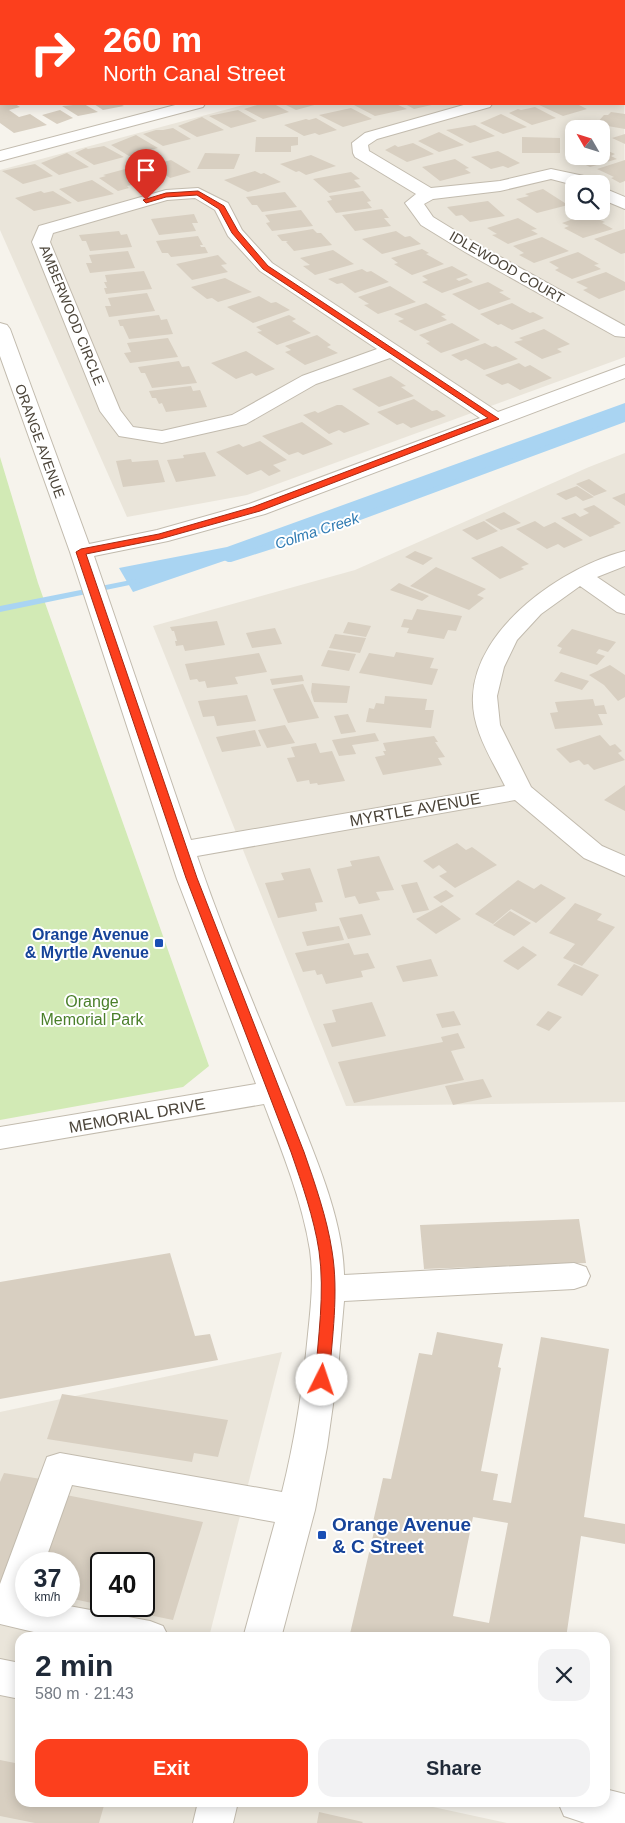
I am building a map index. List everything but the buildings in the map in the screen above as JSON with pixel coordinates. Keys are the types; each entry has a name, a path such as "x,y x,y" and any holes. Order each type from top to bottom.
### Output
{"street":[{"path":"0,156 193,105"},
{"path":"480,105 371,136 360,144 361,154 428,194 500,186 551,174 565,177"},
{"name":"AMBERWOOD CIRCLE","path":"393,350 309,380 239,420 162,437 126,432 110,411 41,242 45,230 70,222 166,195 198,193 222,207 234,232 266,268 393,350 495,419"},
{"name":"IDLEWOOD COURT","path":"428,194 414,203 428,221 471,248 622,332"},
{"path":"610,196 625,204"},
{"name":"ORANGE AVENUE","path":"0,329 83,562 181,850 298,1152 326,1251 328,1289 322,1380 297,1510 264,1632"},
{"path":"83,562 160,536 256,509 625,371"},
{"path":"625,558 580,576 533,609 508,637 492,667 485,696 488,725 520,791 593,852 625,867"},
{"path":"580,576 625,606"},
{"name":"MYRTLE AVENUE","path":"181,850 520,791"},
{"name":"MEMORIAL DRIVE","path":"0,1138 274,1092"},
{"path":"328,1289 574,1276"},
{"path":"119,1632 9,1611 60,1468 297,1510"},
{"path":"0,1677 15,1681"},
{"path":"213,1823 217,1807"},
{"path":"599,1807 625,1813"}],"shaded area":[{"path":"243,105 624,105 625,357 247,495 127,517 0,230 0,170"},
{"path":"625,453 625,1102 346,1106 153,626 355,570"},
{"path":"282,1352 210,1632 15,1632 15,1807 433,1807 507,1823 0,1823 0,1412"}],"green space":[{"name":"Orange Memorial Park","path":"0,457 38,583 209,1066 183,1087 0,1120"}],"water":[{"path":"625,403 625,419 438,488 133,592 119,568 227,547"}],"waterway":[{"name":"Colma Creek","path":"228,560 344,523 625,419"},
{"name":"Colma Creek","path":"0,609 141,580"}],"place":[{"name":"Orange Avenue & Myrtle Avenue","path":"159,943"},
{"name":"Orange Avenue & C Street","path":"322,1535"}],"route":[{"path":"146,200 166,195 198,193 222,207 234,232 266,268 495,419 256,509 160,536 81,552 96,602 191,878 298,1152 310,1191 326,1251 328,1289 322,1380"}]}
